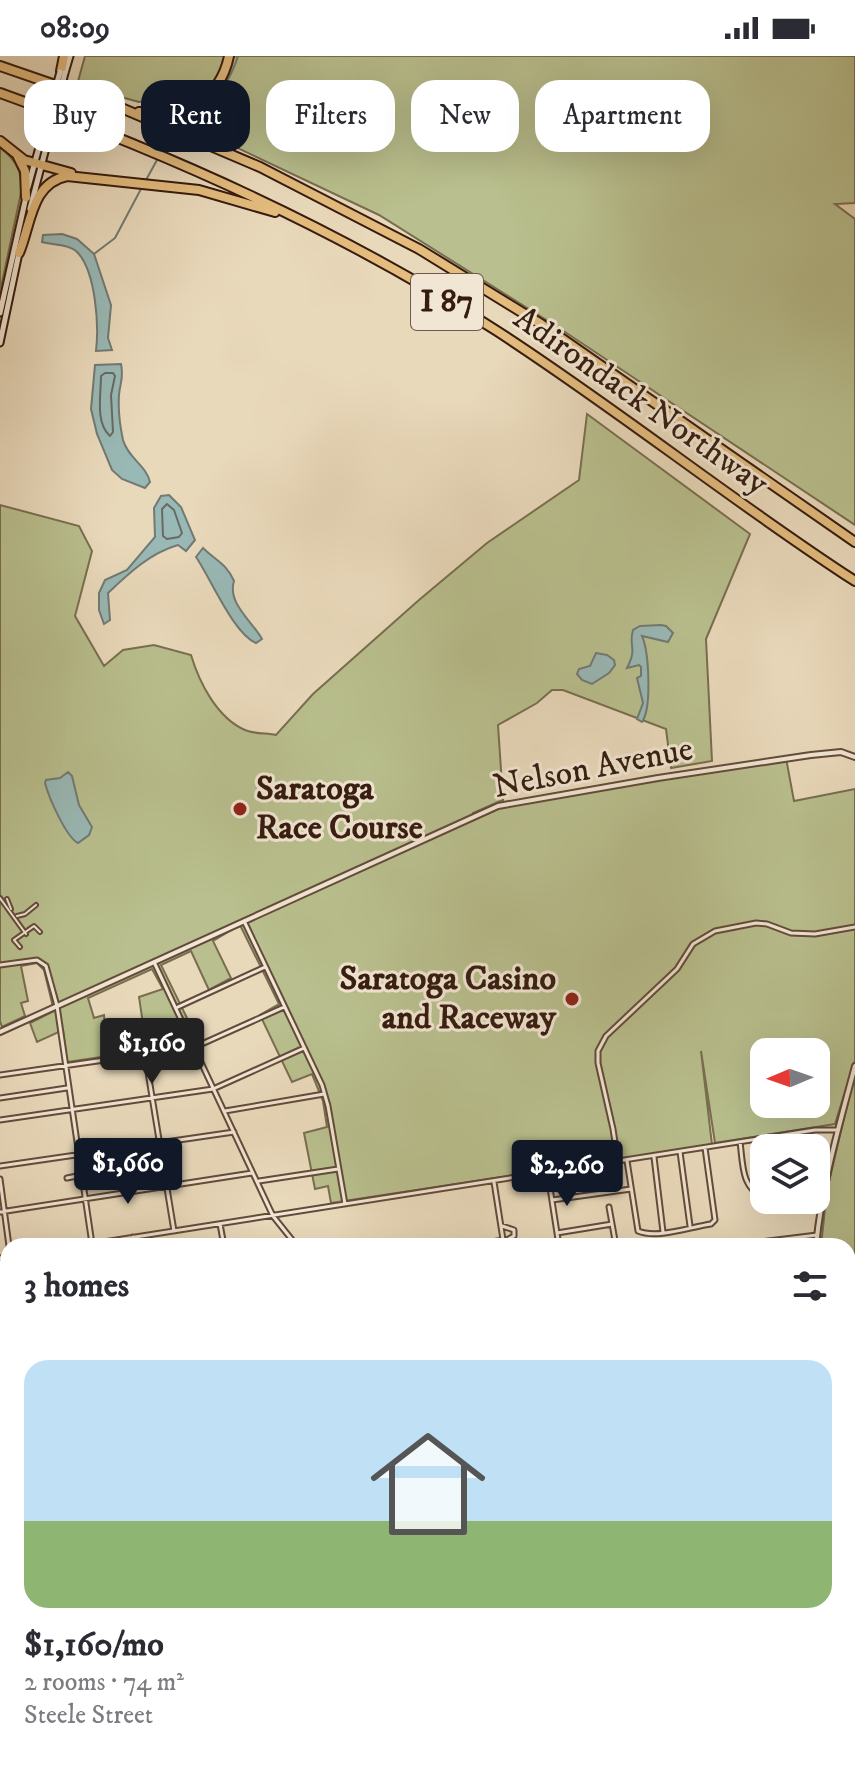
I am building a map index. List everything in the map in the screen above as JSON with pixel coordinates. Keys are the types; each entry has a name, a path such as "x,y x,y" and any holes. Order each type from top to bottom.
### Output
{"highway":[{"path":"62,72 67,56"},
{"path":"125,108 163,115 191,108 216,86 229,56"},
{"name":"Adirondack Northway","path":"2,65 44,80"},
{"name":"Adirondack Northway","path":"0,93 162,155 321,230 497,331 855,581"},
{"name":"Adirondack Northway","path":"125,110 287,179 467,277 541,324 855,542"},
{"path":"0,141 15,154 38,164 88,177"},
{"path":"15,154 25,171 26,197"},
{"path":"19,253 35,202 45,186 62,176 213,193 321,230"}],"main road":[{"path":"0,343 38,164 62,72"},
{"path":"0,313 26,197 38,164"}],"street":[{"name":"Nelson Avenue","path":"0,1032 510,802 800,756 841,752 855,757"},
{"path":"0,898 25,933"},
{"path":"7,899 11,910"},
{"path":"15,916 25,914 34,906 37,912"},
{"path":"244,921 324,1094 345,1204"},
{"path":"618,1162 598,1051 606,1036 677,969 693,944 715,931 756,923 791,933 815,934 855,927"},
{"path":"20,947 14,940 34,926 40,932"},
{"path":"0,965 43,961 57,1006 91,1238"},
{"path":"154,962 273,1216 291,1238"},
{"path":"176,1007 265,967"},
{"path":"0,1075 195,1047 284,1007"},
{"path":"0,1120 213,1089 304,1048"},
{"path":"145,1054 174,1231"},
{"path":"817,1238 822,1195 855,1066"},
{"path":"0,1098 68,1088"},
{"path":"224,1111 324,1094"},
{"path":"127,1238 815,1130 837,1130"},
{"path":"0,1166 234,1132"},
{"path":"740,1142 750,1187"},
{"path":"627,1161 636,1224 642,1233 663,1232 712,1223 714,1210 705,1148"},
{"path":"680,1152 690,1226"},
{"path":"654,1156 663,1232"},
{"path":"257,1181 338,1169"},
{"path":"2,1211 252,1173"},
{"path":"548,1173 558,1238"},
{"path":"67,1178 82,1175"},
{"path":"0,1179 7,1238"},
{"path":"494,1181 502,1238"},
{"path":"552,1200 631,1189"},
{"path":"609,1207 615,1238"},
{"path":"220,1224 223,1238"},
{"path":"557,1233 612,1224"},
{"path":"501,1226 514,1230 512,1238"},
{"path":"781,1238 817,1235"}],"green space":[{"path":"85,56 855,56 855,203 835,204 855,219 855,525 556,326 379,215 246,152 250,152 250,80 141,80 139,102 125,98 125,80 78,80"},
{"path":"0,147 16,165 22,188 0,292"},
{"name":"Saratoga Race Course","path":"587,414 750,534 706,639 712,761 671,768 666,729 563,690 552,690 537,703 498,725 503,800 473,813 475,818 510,802 786,758 794,801 855,789 855,1060 835,1124 772,1134 750,1134 750,1137 715,1143 701,1051 712,1145 331,1203 328,1186 315,1189 304,1133 327,1127 323,1101 312,1074 292,1082 260,1015 279,1004 240,925 213,941 231,978 209,990 191,951 161,965 187,1018 180,1023 155,1028 154,1023 143,1024 139,997 163,989 152,969 88,998 94,1018 104,1015 106,1036 152,1026 156,1049 67,1062 63,1030 37,1042 30,1023 54,1011 44,970 37,963 21,966 28,1001 21,1003 25,1016 2,1027 0,505 79,526 92,551 75,616 104,666 123,650 154,645 191,655 204,687 226,717 249,731 276,735 313,694 487,543 579,480"},
{"path":"855,1072 855,1238 822,1238 824,1214 830,1214 830,1177"}],"water":[{"path":"62,234 77,239 94,254 111,305 108,338 112,350 96,351 95,300 84,262 71,248 42,242 43,235"},
{"path":"121,364 119,406 122,435 125,446 148,476 150,482 145,488 122,479 112,470 97,434 91,409 95,365"},
{"path":"169,495 181,507 195,540 186,551 178,545 158,553 108,593 110,620 104,624 99,610 99,593 105,580 127,570 155,537 154,508 161,496"},
{"path":"203,548 231,575 237,604 262,639 256,643 231,617 196,557"},
{"path":"661,625 673,633 668,642 642,636 648,680 647,705 642,722 637,719 643,703 637,678 641,676 641,667 627,668 632,655 632,635 633,630 640,626"},
{"path":"596,653 607,655 615,665 592,684 577,674 579,669 590,666"},
{"path":"68,772 72,776 79,805 92,827 89,835 78,843 63,825 45,783"}],"waterway":[{"path":"227,80 238,56"},
{"path":"146,180 157,160"},
{"path":"94,254 115,238 142,187"}],"place":[{"name":"Saratoga Race Course","path":"240,809"},
{"name":"Saratoga Casino and Raceway","path":"572,999"}]}
